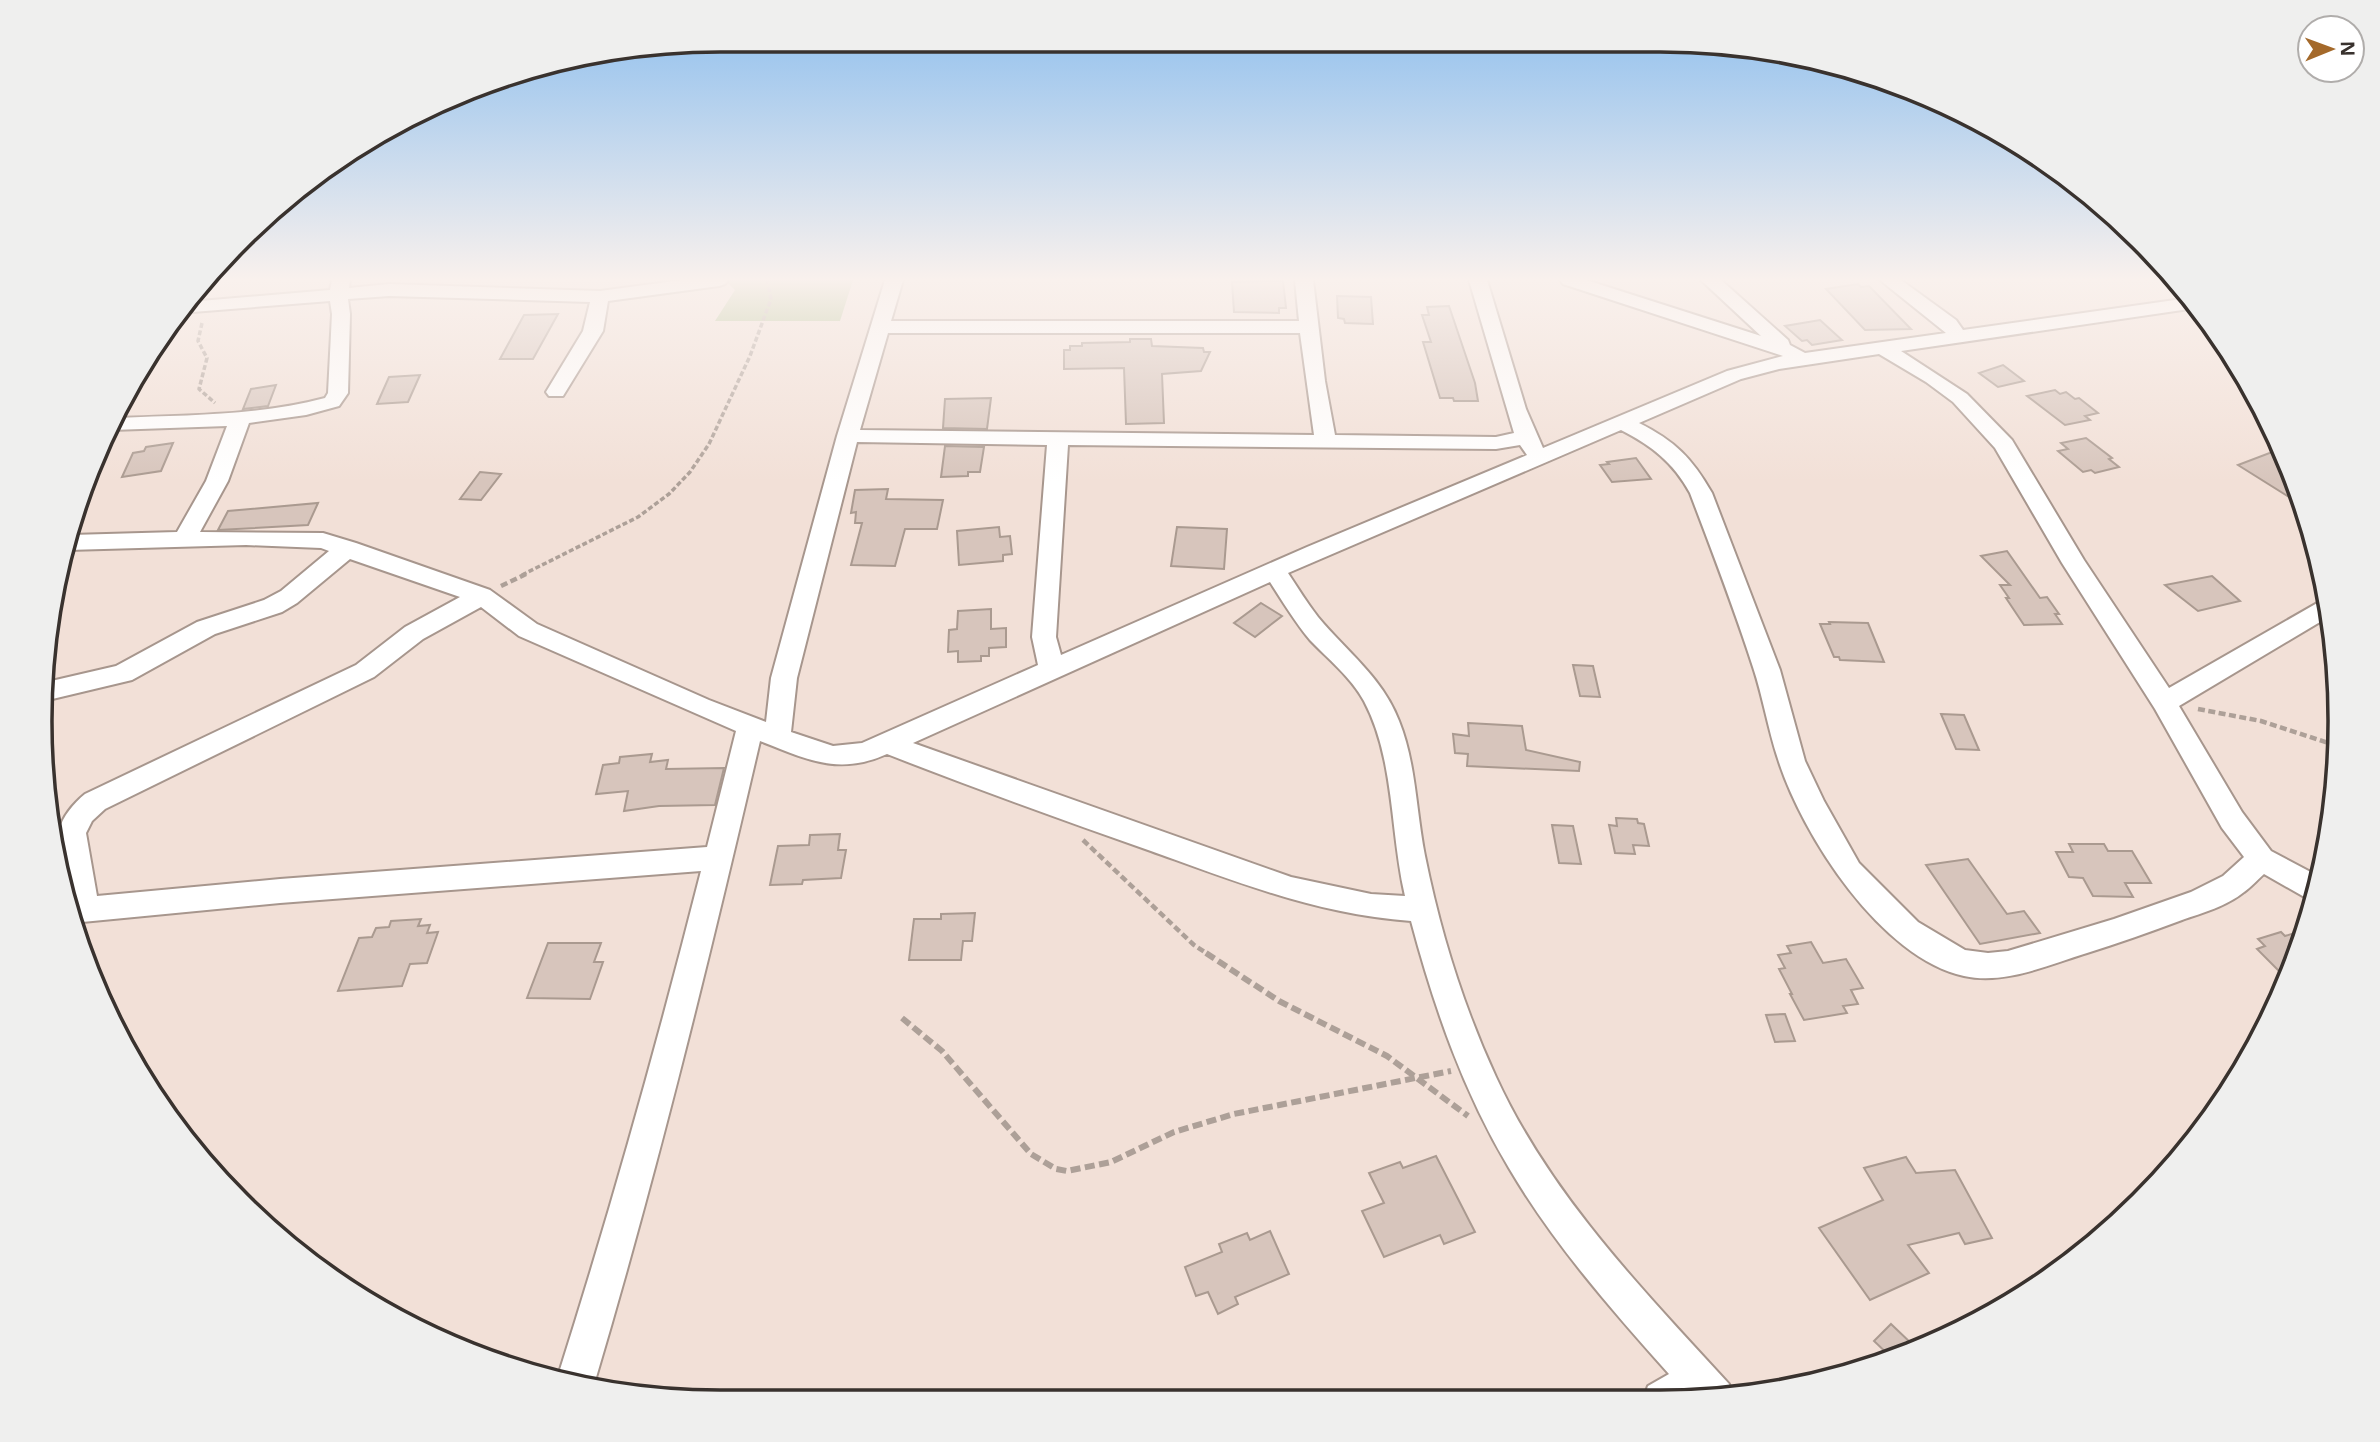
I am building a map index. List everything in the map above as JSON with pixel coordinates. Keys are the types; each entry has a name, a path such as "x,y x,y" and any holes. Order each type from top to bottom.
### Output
{"street":[{"path":"122,424 232,419 328,405 335,400 338,393 340,347"},
{"path":"556,392 583,347"},
{"path":"578,1374 618,1244 688,984 718,858 784,678 874,347"},
{"path":"1312,347 1326,441"},
{"path":"1499,347 1526,437 1539,457"},
{"path":"1771,347 1795,355"},
{"path":"1786,347 1795,355"},
{"path":"77,543 184,539 323,541 482,596 537,635 763,732 833,756 852,756 1274,570 1734,375 1795,355 1896,347"},
{"path":"1884,349 1933,378 1960,398 2004,445 2074,563 2168,700 2232,820 2261,859 2307,884"},
{"path":"184,539 205,509 218,482 232,419"},
{"path":"1620,422 1661,443 1689,472 1701,493 1767,670 1793,761 1810,801 1827,836 1849,871 1907,931 1942,954 1963,963 1988,967 2008,964 2114,932 2201,901 2233,885 2261,859"},
{"path":"848,436 1496,443 1526,437"},
{"path":"1052,669 1044,637 1058,440"},
{"path":"53,690 123,674 206,628 273,606 289,597 348,548"},
{"path":"1274,570 1310,623 1345,658 1378,703 1389,732 1399,775 1411,854 1423,909 1476,1066 1505,1128 1530,1172 1599,1266 1706,1388"},
{"path":"76,898 72,833 75,821 87,807 112,792 366,671 414,633 482,596"},
{"path":"2168,700 2318,612"},
{"path":"886,743 1291,889 1371,905 1423,909"},
{"path":"80,910 280,891 718,858"}],"path":[{"path":"201,347 207,358 199,389 232,419"},
{"path":"482,596 638,517 669,494 691,472 709,444 753,347"},
{"path":"2168,700 2189,707 2260,721 2327,742"},
{"path":"1060,807 1088,846 1140,891 1194,945 1279,1001 1377,1050 1479,1125"},
{"path":"902,1018 942,1052 1031,1154 1056,1169 1067,1171 1111,1162 1174,1132 1234,1114 1418,1079"}],"building":[{"path":"506,347 540,347 533,359 500,359"},
{"path":"1070,347 1185,347 1203,348 1204,352 1210,352 1201,371 1162,374 1164,423 1126,424 1124,368 1064,369 1064,350 1070,350"},
{"path":"1425,347 1463,347 1478,401 1440,398"},
{"path":"2003,365 2024,381 1998,387 1979,373"},
{"path":"420,375 408,402 377,404 389,377"},
{"path":"276,385 268,406 243,409 251,389"},
{"path":"2055,390 2060,394 2066,392 2075,399 2079,398 2098,413 2085,416 2090,420 2065,425 2027,396"},
{"path":"991,398 987,429 943,428 945,399"},
{"path":"2086,438 2112,458 2109,459 2119,467 2095,473 2091,470 2083,472 2058,451 2068,449 2061,443"},
{"path":"173,443 161,471 122,477 133,453 144,451 146,447"},
{"path":"945,446 984,447 980,472 968,472 968,476 941,477"},
{"path":"2271,452 2289,497 2238,465"},
{"path":"1636,458 1651,479 1612,482 1600,465 1609,464 1607,462"},
{"path":"480,472 501,474 481,500 460,499"},
{"path":"888,489 886,499 943,500 937,529 905,529 895,566 851,565 862,523 855,523 856,512 851,513 855,490"},
{"path":"318,503 308,525 218,530 228,511"},
{"path":"999,527 1000,537 1010,536 1012,554 1003,555 1003,561 959,565 957,531"},
{"path":"1177,527 1227,529 1224,569 1171,566"},
{"path":"2007,551 2040,598 2047,597 2059,614 2055,614 2062,624 2024,625 2000,585 2010,585 1981,556"},
{"path":"2212,576 2240,601 2198,611 2165,585"},
{"path":"1261,603 1282,616 1255,637 1234,623"},
{"path":"991,609 991,629 1006,628 1006,647 989,648 989,656 981,656 981,661 958,662 958,651 948,652 949,630 957,629 958,611"},
{"path":"1829,622 1868,623 1884,662 1840,660 1839,657 1834,657 1820,624 1830,624"},
{"path":"1573,665 1593,666 1600,697 1580,696"},
{"path":"1941,714 1964,715 1979,750 1956,749"},
{"path":"1468,723 1522,726 1526,750 1580,762 1579,771 1467,766 1468,754 1455,753 1453,734 1469,736"},
{"path":"652,754 650,762 668,760 666,769 724,768 715,805 659,806 624,811 628,791 596,794 603,765 619,763 620,757"},
{"path":"1616,818 1637,819 1638,823 1644,824 1649,846 1633,845 1635,854 1615,853 1609,825 1617,826"},
{"path":"1552,825 1573,826 1581,864 1559,863"},
{"path":"840,834 838,850 846,850 841,878 803,880 802,884 770,885 778,846 809,845 810,835"},
{"path":"2069,844 2104,844 2108,851 2132,851 2151,883 2125,883 2133,897 2093,896 2083,878 2069,877 2056,852 2073,852"},
{"path":"1968,859 2007,914 2024,911 2040,933 1980,944 1926,865"},
{"path":"975,913 972,941 963,941 961,960 909,960 914,919 941,919 941,914"},
{"path":"421,919 418,926 430,925 427,933 438,932 427,963 410,964 402,986 338,991 359,938 372,937 376,928 389,927 391,921"},
{"path":"2281,932 2285,936 2293,934 2279,971 2257,949 2265,946 2258,939"},
{"path":"1811,942 1823,963 1846,959 1863,988 1851,990 1858,1004 1843,1006 1847,1013 1804,1020 1790,994 1779,969 1785,968 1778,955 1791,953 1787,946"},
{"path":"548,943 601,943 594,962 603,962 590,999 527,998"},
{"path":"1785,1014 1795,1041 1775,1042 1766,1015"},
{"path":"1436,1156 1475,1232 1444,1244 1440,1235 1384,1257 1362,1211 1384,1203 1369,1173 1400,1162 1403,1168"},
{"path":"1906,1157 1916,1173 1955,1170 1992,1238 1965,1244 1959,1233 1908,1245 1929,1273 1870,1300 1819,1228 1883,1200 1864,1168"},
{"path":"1270,1231 1289,1274 1235,1297 1238,1304 1218,1314 1208,1292 1196,1296 1185,1267 1222,1252 1219,1244 1247,1233 1250,1240"},
{"path":"1891,1324 1909,1341 1884,1350 1874,1341"}]}
